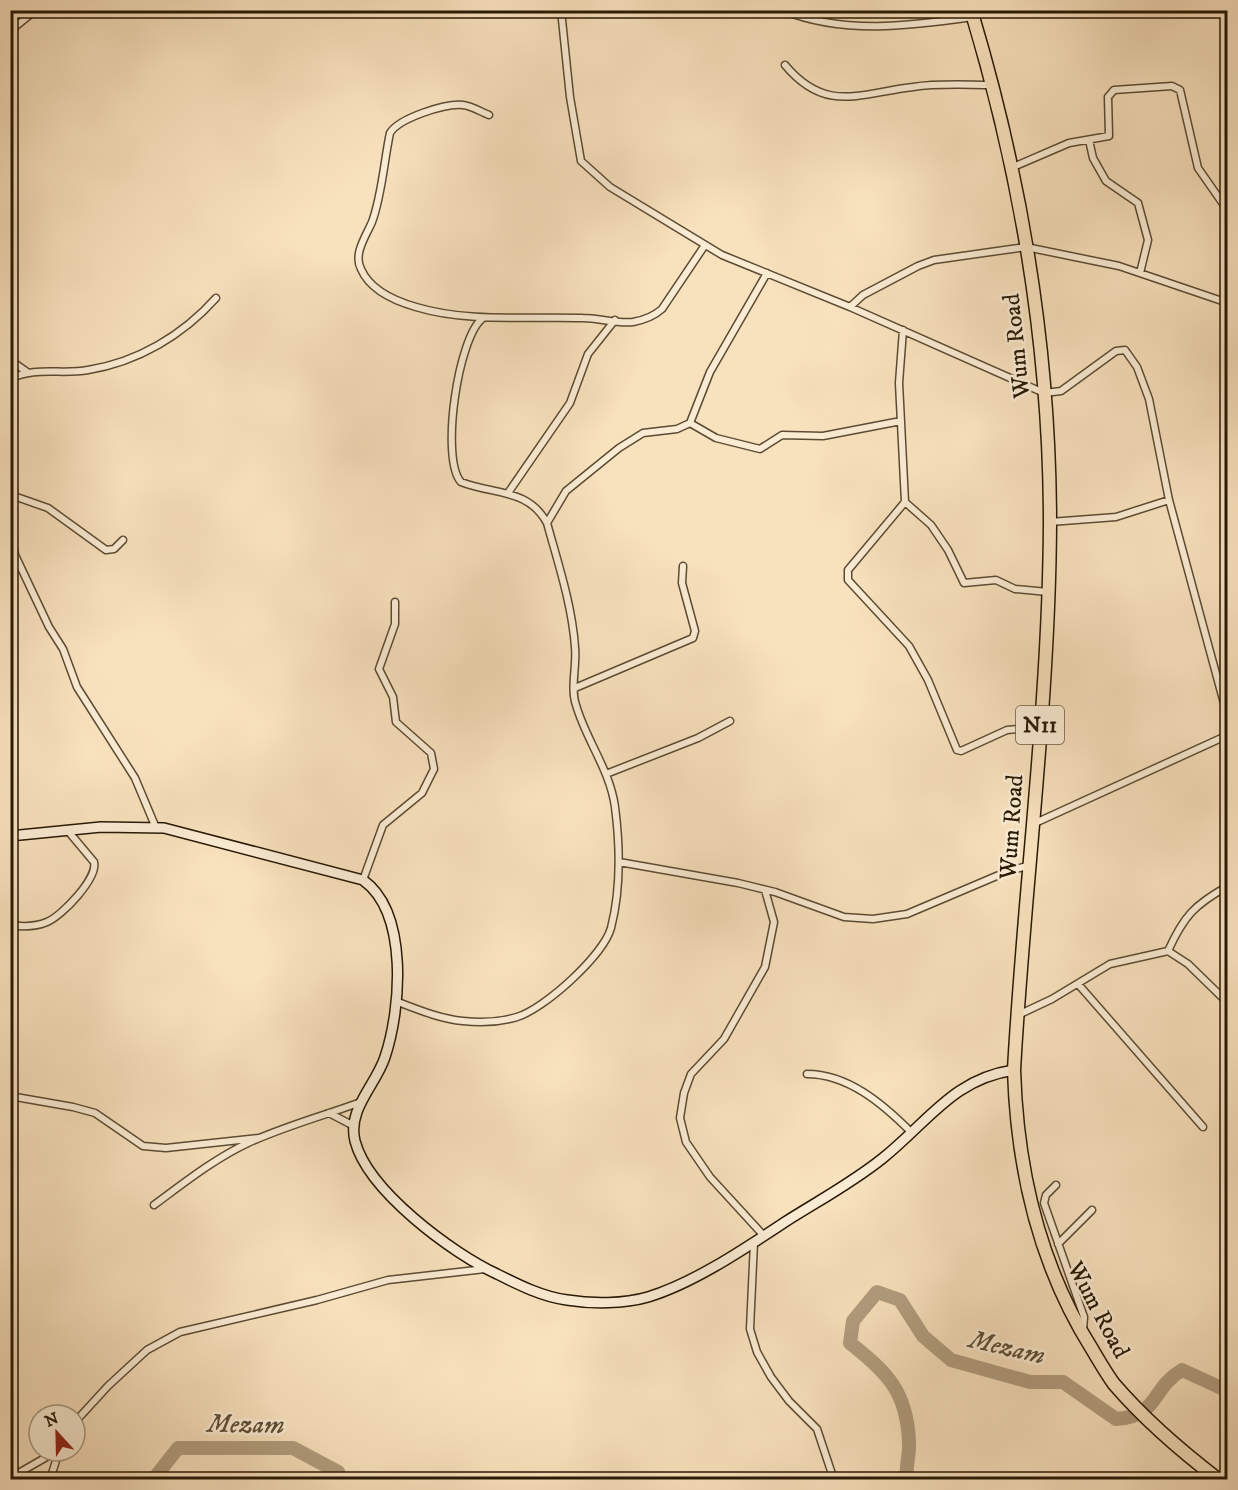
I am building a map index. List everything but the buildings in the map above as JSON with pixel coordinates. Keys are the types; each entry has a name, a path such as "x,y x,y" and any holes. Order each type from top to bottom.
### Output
{"highway":[{"name":"Wum Road","path":"972,14 993,86 1026,247 1044,393 1050,522 1040,727 1017,1016 1014,1070 1016,1122 1031,1206 1060,1289 1083,1334 1113,1382 1142,1414 1162,1434 1219,1479"}],"street":[{"path":"10,31 36,10"},
{"path":"561,10 570,97 581,161 588,170 610,187 705,244 1044,393 1061,391 1116,351 1125,350 1137,367 1149,399 1169,500 1227,718"},
{"path":"782,10 799,17 853,27 908,26 972,14"},
{"path":"785,65 807,87 830,96 862,96 936,85 993,86"},
{"path":"1011,168 1069,143 1106,138 1111,132 1108,97 1110,93 1177,87 1181,95 1198,168 1227,211"},
{"path":"489,115 470,107 454,105 395,125 390,133 372,220 358,260 368,280 385,295 417,308 483,318 536,316 631,322 655,315 662,309 705,244"},
{"path":"1089,140 1093,158 1106,181 1138,203 1148,240 1140,273"},
{"path":"850,307 885,282 926,263 1026,247 1119,266 1227,303"},
{"path":"547,523 566,491 619,448 643,433 677,429 690,423 710,372 767,273"},
{"path":"10,379 27,372 88,370 136,355 163,343 195,321 216,298"},
{"path":"398,1002 463,1021 497,1021 519,1016 548,999 592,958 610,931 619,862 615,805 606,774 575,704 575,647 572,618 547,523 531,503 516,495 461,482 453,466 453,429 459,376 468,339 477,323 483,318"},
{"path":"508,493 517,483 533,454 573,397 588,354 615,320"},
{"path":"903,330 899,383 905,502 848,570 848,580 909,646 928,680 957,750 961,751 1007,730 1040,727"},
{"path":"10,360 27,372"},
{"path":"690,423 716,438 762,449 782,435 823,436 901,421"},
{"path":"516,495 517,483"},
{"path":"10,485 12,540 15,555 49,627 63,649 77,687 135,778 156,828"},
{"path":"11,495 48,508 106,550 114,549 123,540"},
{"path":"1050,522 1116,517 1169,500"},
{"path":"905,502 931,525 948,550 964,583 996,580 1015,589 1048,592"},
{"path":"575,688 693,638 695,631 682,583 683,566"},
{"path":"363,880 383,825 422,793 434,769 431,753 396,722 393,697 379,669 392,636 397,612 395,602"},
{"path":"606,774 699,738 730,721"},
{"path":"1033,825 1227,735"},
{"path":"10,836 101,827 156,828 363,880 375,889 383,900 392,930 397,964 398,1002 384,1058 362,1102 354,1126 355,1141 380,1186 414,1218 486,1269 525,1288 566,1300 629,1300 648,1297 685,1281 754,1242 846,1185 885,1157 957,1090 985,1077 1014,1070"},
{"path":"10,925 35,925 59,916 89,880 95,867 94,862 68,831"},
{"path":"619,862 765,890 844,917 890,917 907,914 1006,872 1030,865"},
{"path":"1168,951 1187,914 1196,905 1227,886"},
{"path":"764,1236 710,1178 686,1142 680,1118 684,1093 691,1074 724,1039 765,967 774,922 765,890"},
{"path":"1017,1016 1078,984 1110,964 1168,951 1188,964 1225,996 1227,1002"},
{"path":"1078,984 1203,1127"},
{"path":"807,1074 824,1074 865,1093 886,1107 911,1132"},
{"path":"10,1096 95,1113 137,1143 154,1148 259,1138"},
{"path":"154,1205 197,1173 259,1138 301,1121 362,1102"},
{"path":"329,1113 354,1126"},
{"path":"1056,1185 1046,1194 1044,1203 1084,1317 1083,1334"},
{"path":"1058,1244 1092,1210"},
{"path":"754,1242 750,1329 753,1341 771,1377 789,1401 817,1429 834,1479"},
{"path":"87,1409 147,1350 180,1332 218,1321 317,1300 388,1280 486,1269"},
{"path":"10,1478 37,1463"},
{"path":"50,1479 55,1463"}],"waterway":[{"name":"Mezam","path":"907,1480 909,1447 907,1425 899,1397 885,1374 850,1343 853,1321 877,1292 900,1300 923,1336 951,1360 1030,1382 1063,1382 1116,1419 1140,1413 1148,1407 1164,1385 1182,1370 1228,1391"},
{"name":"Mezam","path":"153,1480 178,1448 293,1448 338,1472 342,1480"}]}
